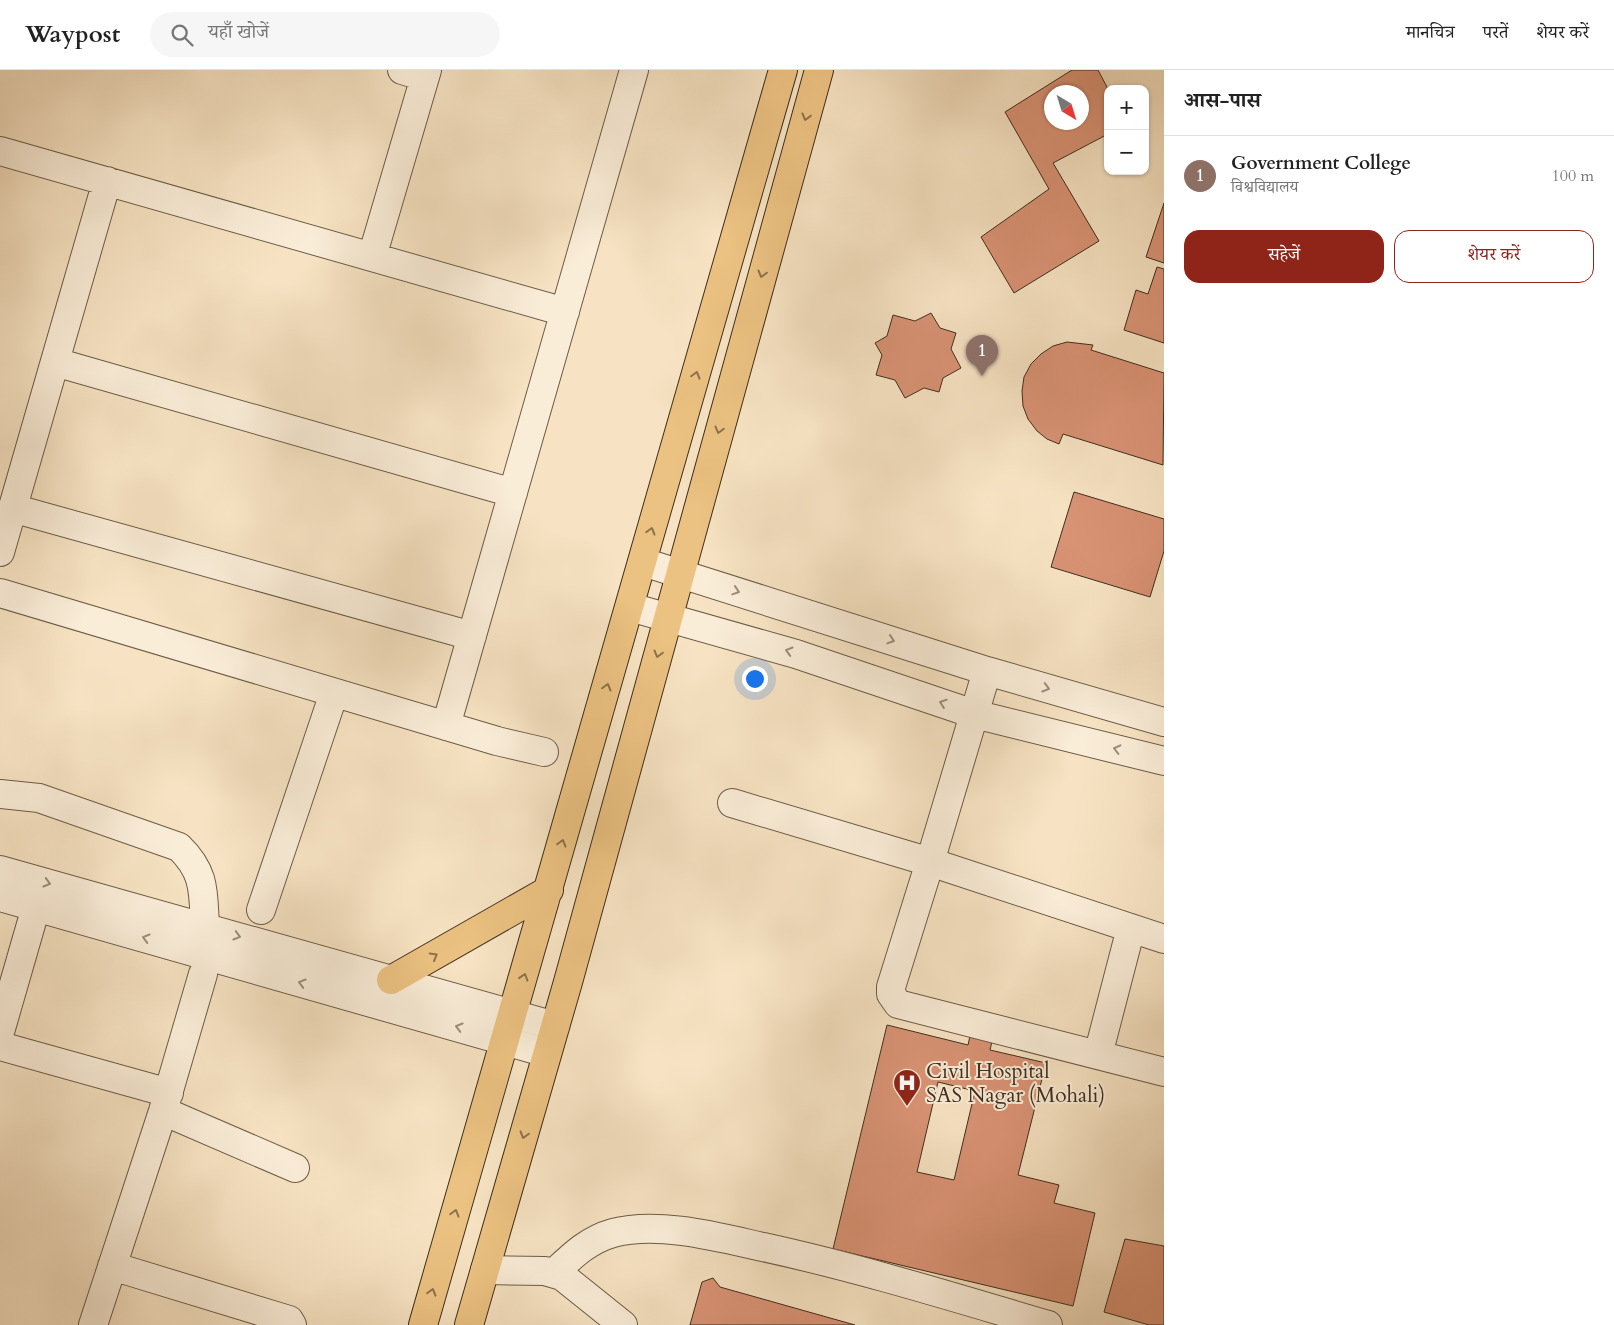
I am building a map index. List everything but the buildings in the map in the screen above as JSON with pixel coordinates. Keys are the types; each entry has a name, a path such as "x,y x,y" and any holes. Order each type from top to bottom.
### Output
{"highway":[{"path":"423,1325 783,70"},
{"path":"469,1325 555,1026 819,70"},
{"path":"391,980 549,890"}],"street":[{"path":"446,726 634,70"},
{"path":"372,257 418,72"},
{"path":"0,151 565,312"},
{"path":"0,552 107,181"},
{"path":"55,362 513,493"},
{"path":"12,508 472,636"},
{"path":"643,562 987,670 1164,722"},
{"path":"0,593 446,726 544,752"},
{"path":"630,607 796,654 974,714 1164,761"},
{"path":"987,670 891,987 894,1000 898,1004 1164,1072"},
{"path":"261,910 334,693"},
{"path":"0,794 39,798 180,847 191,858 200,874 205,927"},
{"path":"732,803 930,862 1164,939"},
{"path":"0,870 555,1026"},
{"path":"0,897 547,1052"},
{"path":"0,1032 36,907"},
{"path":"1098,1055 1131,928"},
{"path":"93,1325 166,1102 203,974"},
{"path":"0,1046 166,1102 294,1168"},
{"path":"554,1273 582,1247 613,1233 634,1229 698,1232 834,1262 1048,1325"},
{"path":"112,1266 289,1320 292,1325"},
{"path":"485,1270 554,1273 572,1283 623,1325"}],"place":[{"name":"Government College","path":"982,376"},
{"name":"Civil Hospital SAS Nagar (Mohali)","path":"907,1107"}]}
